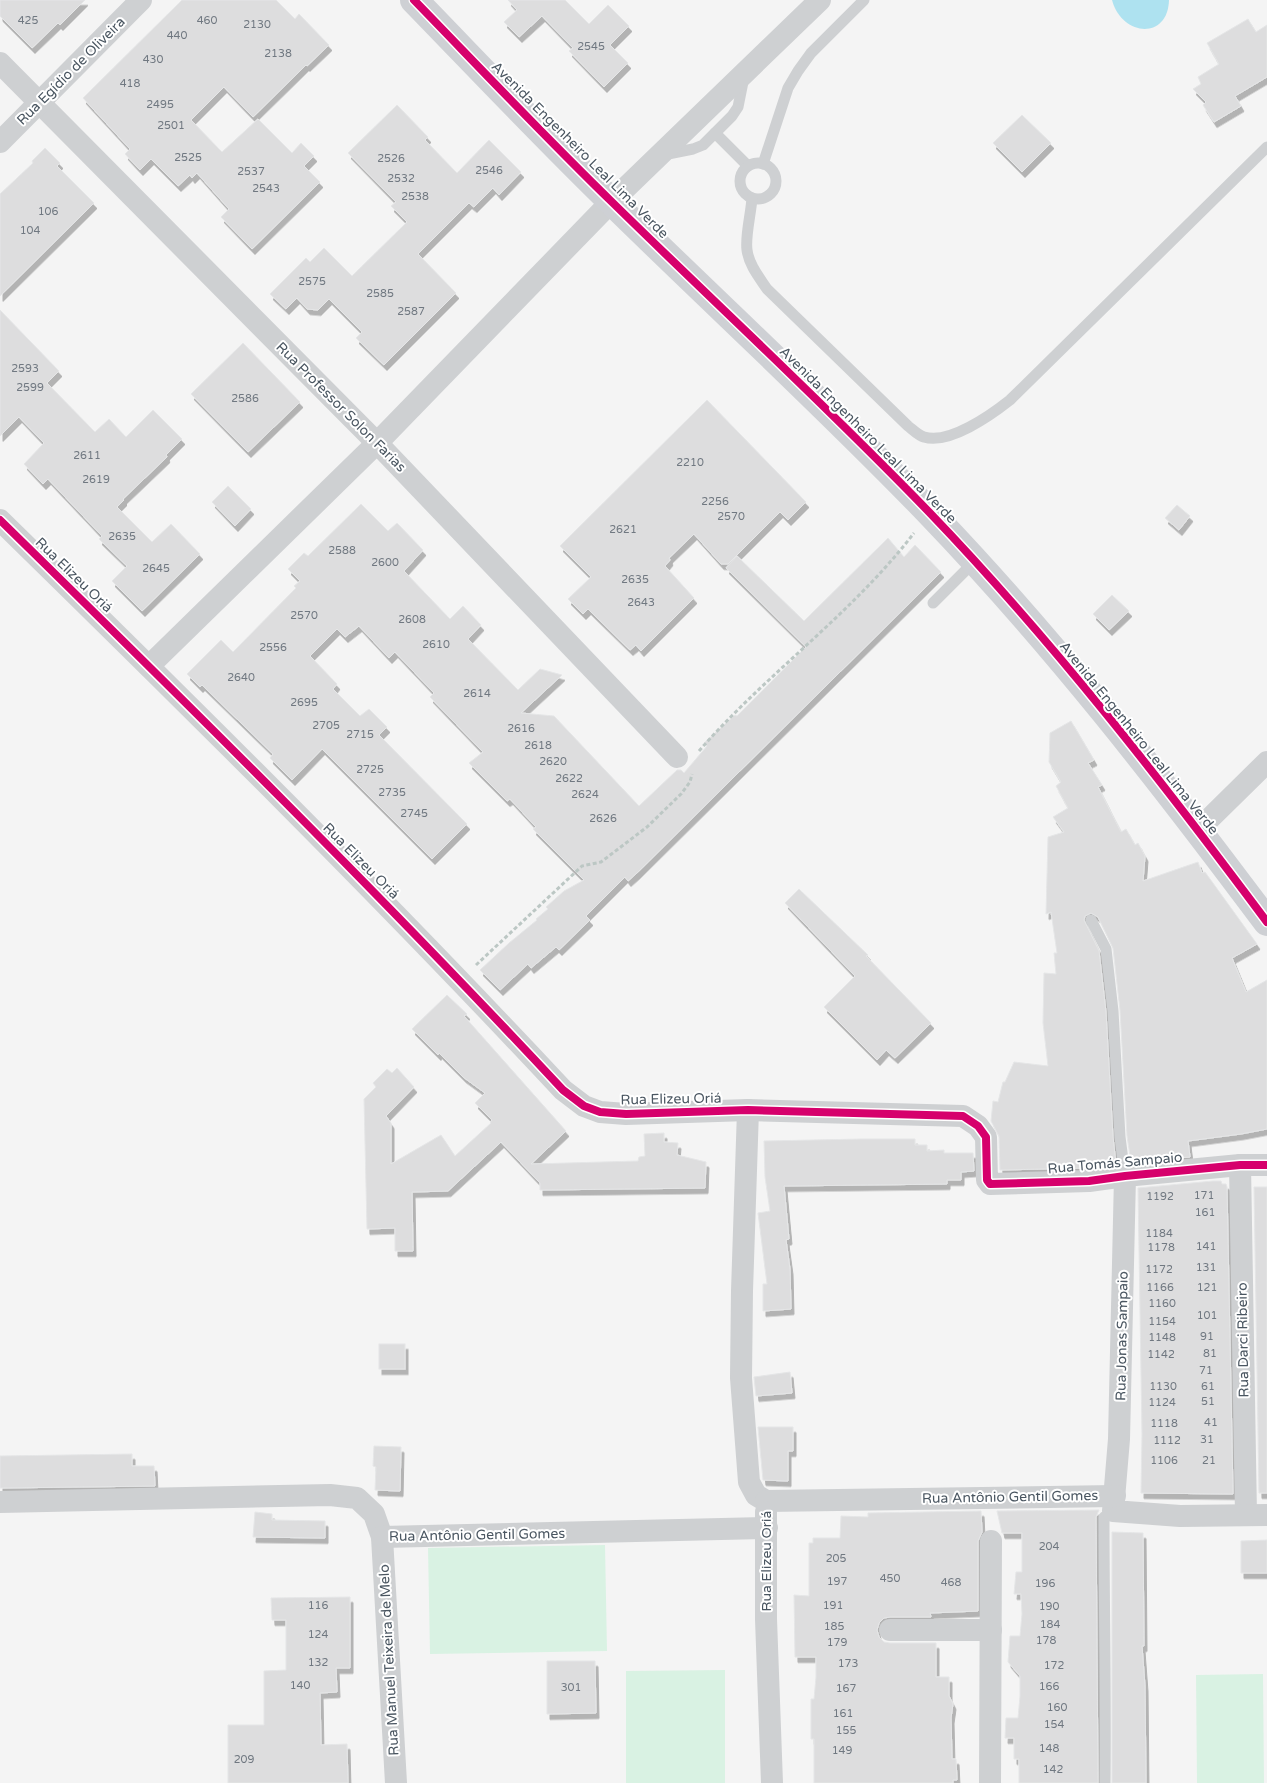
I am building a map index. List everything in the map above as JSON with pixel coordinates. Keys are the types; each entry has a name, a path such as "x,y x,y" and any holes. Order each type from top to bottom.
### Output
{"street":[{"name":"Rua Egídio de Oliveira","path":"0,142 141,0"},
{"name":"Avenida Engenheiro Leal Lima Verde","path":"414,0 611,202 780,364 929,512 1105,712 1198,830 1267,922"},
{"path":"149,666 377,443 611,202 820,0"},
{"name":"Rua Professor Solon Farias","path":"0,63 377,443 677,757"},
{"name":"Rua Elizeu Oriá","path":"0,520 149,666 434,953 563,1090 584,1106 600,1112 626,1114 748,1110 742,1291 742,1378 749,1482 756,1495 766,1501 766,1619 772,1783"},
{"path":"1198,830 1267,762"},
{"name":"Rua Tomás Sampaio","path":"748,1110 962,1116 978,1126 986,1137 987,1180 990,1184 1090,1181 1240,1165 1267,1165"},
{"name":"Rua Darci Ribeiro","path":"1240,1165 1257,1515"},
{"name":"Rua Jonas Sampaio","path":"1114,1503 1120,1429 1125,1176"},
{"name":"Rua Antônio Gentil Gomes","path":"0,1502 330,1495 358,1498 374,1514 382,1537 766,1528"},
{"name":"Rua Antônio Gentil Gomes","path":"766,1501 1114,1503 1180,1516 1257,1515"},
{"name":"Rua Manuel Teixeira de Melo","path":"382,1537 396,1783"},
{"path":"990,1783 991,1541"},
{"path":"890,1630 991,1630"}],"lane":[{"path":"763,164 788,88 798,71 811,53 864,0"},
{"path":"659,156 703,145 732,116 738,107 745,74"},
{"path":"715,132 748,166"},
{"path":"752,198 747,249 753,267 767,289 908,426 924,437 938,439 955,435 998,410 1010,400 1267,147"},
{"path":"756,163 763,164 775,174 776,182 768,196 760,199 752,198 745,194 741,188 742,172 748,166 756,163"},
{"path":"933,603 974,562"},
{"path":"1091,920 1106,948 1113,1011 1120,1137 1125,1176"},
{"name":"Rua Jonas Sampaio","path":"1105,1783 1104,1517 1114,1503"}],"green space":[{"path":"605,1545 607,1651 430,1654 428,1548"},
{"path":"725,1670 725,1783 626,1783 626,1671"},
{"path":"1263,1674 1264,1783 1197,1783 1196,1675"}],"water":[{"path":"1112,0 1169,0 1167,13 1161,22 1153,27 1144,29 1134,27 1125,21 1117,12"}],"building":[{"path":"0,0 85,0 60,25 58,23 32,48 0,16"},
{"path":"182,0 276,0 295,19 299,14 329,45 253,117 224,87 191,120 222,152 258,119 292,153 301,143 314,156 304,166 320,182 252,249 221,217 229,209 197,173 192,178 190,175 178,186 151,159 140,170 125,154 130,149 83,98"},
{"path":"508,0 565,0 589,24 608,5 629,26 610,45 628,63 604,87 569,51 573,48 542,16 519,37 504,22 517,10"},
{"path":"1248,19 1256,32 1267,25 1267,77 1235,96 1241,106 1214,122 1203,105 1206,102 1193,89 1201,84 1198,77 1219,64 1207,43"},
{"path":"397,105 428,137 425,140 457,173 489,140 521,172 499,195 493,188 474,207 469,203 418,254 456,293 384,365 356,338 362,332 329,299 318,310 307,309 297,298 286,309 270,294 306,258 310,262 324,248 352,276 407,222 391,206 396,202 348,153"},
{"path":"1022,115 1051,143 1022,172 993,143"},
{"path":"45,148 60,163 57,166 94,203 0,296 0,194 33,163 32,161"},
{"path":"0,310 59,371 47,383 95,432 109,419 126,437 153,410 182,439 166,455 167,457 117,507 152,542 171,524 200,554 142,611 112,581 127,566 99,539 102,536 48,479 43,484 24,464 44,443 19,417 0,436"},
{"path":"243,343 300,402 248,452 191,394"},
{"path":"707,400 806,502 788,520 780,512 728,564 721,564 694,534 669,558 670,560 665,566 694,598 641,651 636,645 630,650 588,609 583,614 568,599 591,577 560,546"},
{"path":"228,486 251,509 235,526 212,502"},
{"path":"361,504 388,531 397,523 423,550 404,571 450,619 463,606 481,625 468,639 518,690 540,669 562,675 521,713 554,716 639,806 677,770 681,770 684,773 707,746 704,743 735,715 737,716 806,647 726,568 737,556 804,621 888,538 904,557 915,545 941,572 637,873 628,881 625,877 586,916 590,920 559,950 556,947 531,968 528,964 500,990 480,970 537,920 548,909 546,907 564,891 584,880 533,829 536,827 510,799 507,801 469,763 483,752 430,697 434,693 395,652 389,658 359,626 345,637 337,629 310,656 337,684 333,689 360,716 369,709 387,727 379,735 467,824 432,859 322,749 292,780 270,758 273,754 202,685 200,687 187,674 221,640 233,652 296,588 294,586 300,581 288,569 304,553 308,556"},
{"path":"1177,505 1190,516 1179,530 1165,518"},
{"path":"1112,595 1129,611 1109,630 1093,614"},
{"path":"1071,721 1094,760 1088,763 1102,785 1098,787 1121,832 1126,829 1135,845 1138,843 1145,856 1143,881 1198,862 1202,873 1205,872 1257,944 1232,958 1246,992 1267,980 1267,1129 1188,1141 1190,1157 1131,1162 1127,1136 1120,1010 1113,948 1098,917 1091,913 1085,916 1084,920 1099,951 1106,1012 1116,1164 1088,1168 1000,1170 999,1136 991,1121 993,1101 998,1102 1003,1082 1005,1082 1014,1062 1048,1066 1043,1023 1044,973 1056,974 1054,953 1057,953 1051,912 1046,914 1048,837 1064,832 1053,817 1068,808 1056,786 1061,782 1049,762 1050,733"},
{"path":"799,889 868,955 866,956 931,1023 895,1058 886,1050 877,1060 824,1007 855,976 785,903"},
{"path":"447,995 467,1014 464,1016 566,1131 531,1164 638,1161 639,1157 645,1156 644,1134 664,1133 664,1142 678,1143 677,1155 706,1162 705,1188 540,1190 540,1183 501,1142 448,1191 412,1192 413,1251 395,1251 395,1228 367,1229 364,1099 376,1087 373,1083 387,1069 392,1073 397,1068 414,1087 386,1116 391,1123 391,1164 441,1135 455,1156 492,1120 475,1103 485,1093 463,1077 412,1029"},
{"path":"915,1139 915,1145 927,1145 927,1151 944,1150 944,1153 973,1153 974,1171 961,1172 961,1180 947,1180 947,1184 784,1186 789,1239 786,1240 790,1269 791,1309 763,1311 763,1284 767,1284 758,1213 770,1211 765,1177 764,1141"},
{"path":"1221,1181 1227,1187 1233,1494 1141,1493 1142,1435 1138,1188"},
{"path":"1254,1187 1267,1187 1267,1493 1259,1493"},
{"path":"379,1344 405,1344 405,1369 379,1369"},
{"path":"790,1372 792,1393 756,1396 754,1377"},
{"path":"758,1427 793,1427 793,1451 788,1451 788,1481 763,1480"},
{"path":"374,1446 401,1447 400,1491 375,1490 376,1467 373,1466"},
{"path":"132,1454 132,1466 154,1466 155,1486 0,1488 0,1456"},
{"path":"1099,1510 1096,1517 1098,1783 1019,1783 1019,1759 1014,1759 1014,1738 1005,1738 1006,1718 1018,1718 1020,1696 1020,1676 1008,1662 1010,1636 1020,1636 1021,1594 1014,1594 1016,1572 1022,1572 1022,1533 1002,1533 997,1511"},
{"path":"981,1511 982,1532 978,1541 978,1611 930,1613 931,1617 884,1618 879,1623 877,1630 879,1637 884,1642 936,1643 936,1677 949,1677 949,1696 953,1704 951,1718 952,1759 956,1759 957,1780 953,1780 953,1783 814,1783 814,1739 811,1739 811,1699 814,1699 816,1657 795,1657 794,1595 809,1596 809,1543 813,1543 813,1538 840,1538 841,1516 868,1517 868,1513"},
{"path":"255,1512 272,1514 272,1520 325,1521 325,1538 253,1537"},
{"path":"1112,1532 1143,1533 1144,1646 1142,1646 1145,1686 1146,1783 1112,1783"},
{"path":"1267,1540 1267,1573 1241,1573 1241,1541"},
{"path":"350,1597 350,1668 336,1668 337,1692 320,1693 321,1745 347,1744 348,1783 228,1783 228,1725 264,1725 264,1671 286,1670 286,1620 272,1620 271,1598"},
{"path":"547,1661 595,1661 596,1713 547,1714"}],"cycle path":[{"path":"414,0 562,153 851,433 929,512 1019,610 1062,661 1187,816 1267,922"},
{"path":"0,520 285,802 563,1090 584,1106 600,1112 626,1114 748,1110 963,1116 978,1126 986,1137 987,1180 990,1184 1089,1181 1240,1165 1267,1165"}]}
